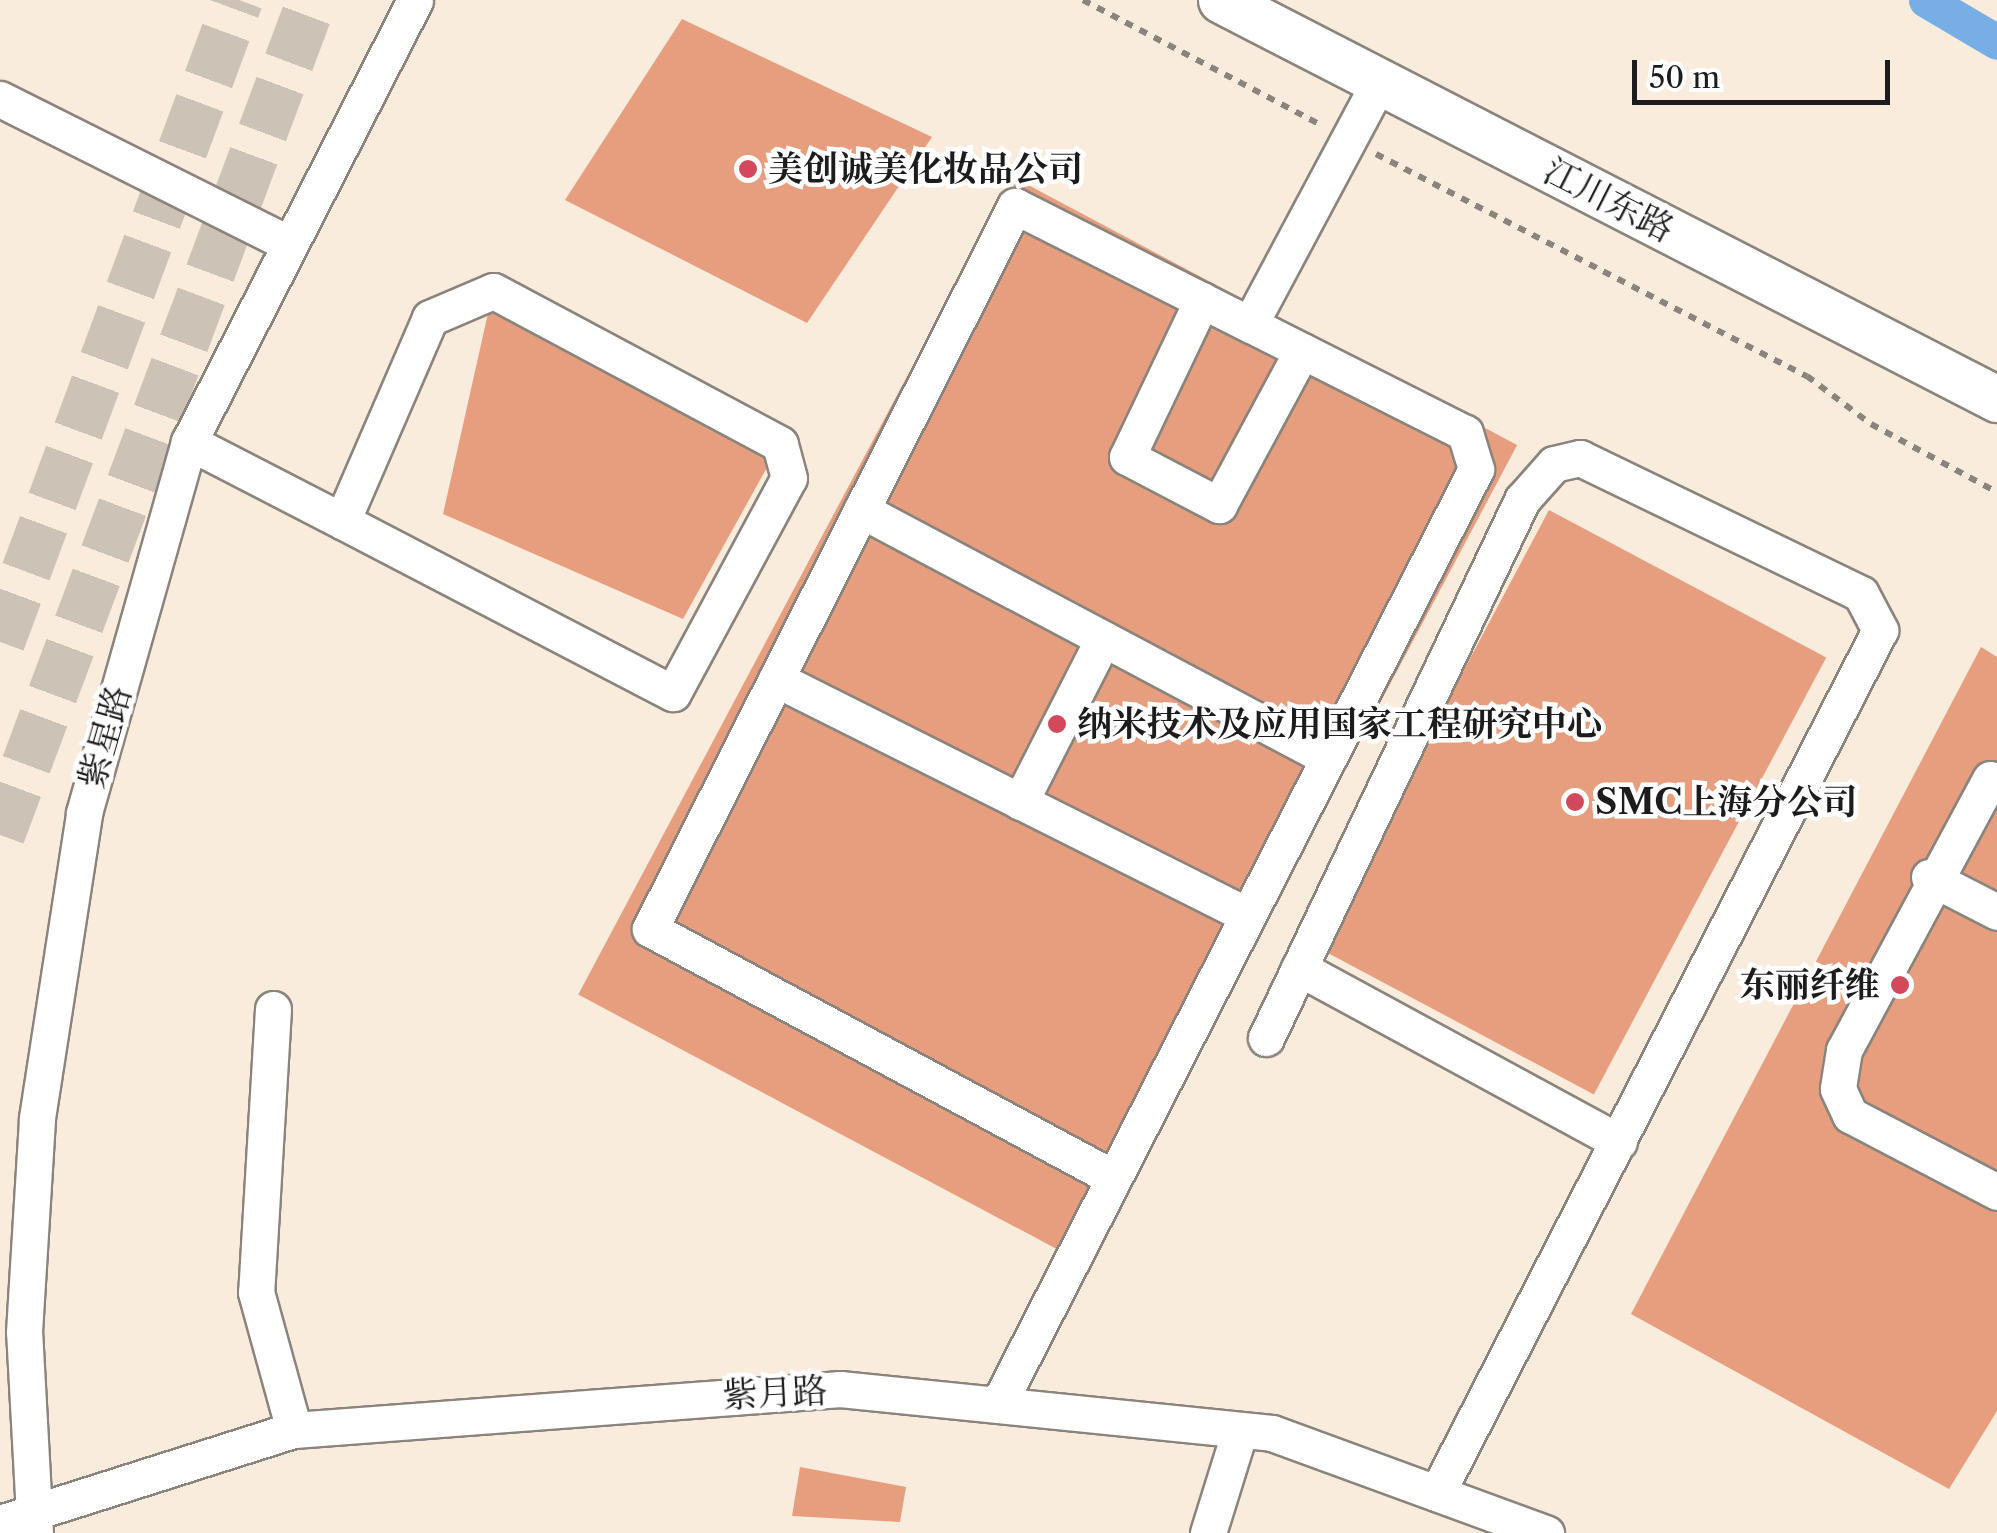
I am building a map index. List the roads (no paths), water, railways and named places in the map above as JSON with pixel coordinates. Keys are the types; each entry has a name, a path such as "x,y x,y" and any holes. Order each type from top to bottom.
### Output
{"main road":[{"name":"江川东路","path":"1221,0 1997,399"}],"street":[{"name":"紫星路","path":"22,1522 24,1332 40,1099 84,813 189,442 287,243 415,0"},
{"path":"1250,324 1380,82"},
{"path":"0,99 287,243"},
{"path":"1001,1399 1476,470 1465,433 1014,206 650,930 1112,1177"},
{"path":"189,442 342,522 673,693 789,478 780,444 493,291 430,318 342,522"},
{"path":"1202,300 1127,457 1219,505 1302,350"},
{"path":"1266,1038 1522,500 1554,464 1580,458 1861,594 1880,630 1437,1493"},
{"path":"861,510 1328,758"},
{"path":"1020,802 1104,638"},
{"path":"776,679 1247,915"},
{"path":"1990,779 1929,878 1844,1050 1838,1089 1850,1114 1997,1192"},
{"path":"1929,878 1997,912"},
{"path":"1298,968 1619,1142"},
{"path":"273,1009 256,1292 294,1430"},
{"name":"紫月路","path":"22,1522 294,1430 840,1389 1001,1399 1272,1433 1546,1533"},
{"path":"1208,1533 1240,1430"}],"waterway":[{"path":"1926,0 1997,42"}],"tunnel":[{"path":"0,642 238,0"},
{"path":"0,835 312,0"}],"place":[{"name":"美创诚美化妆品公司","path":"748,169"},
{"name":"纳米技术及应用国家工程研究中心","path":"1057,724"},
{"name":"SMC上海分公司","path":"1575,802"},
{"name":"东丽纤维","path":"1900,985"}]}
